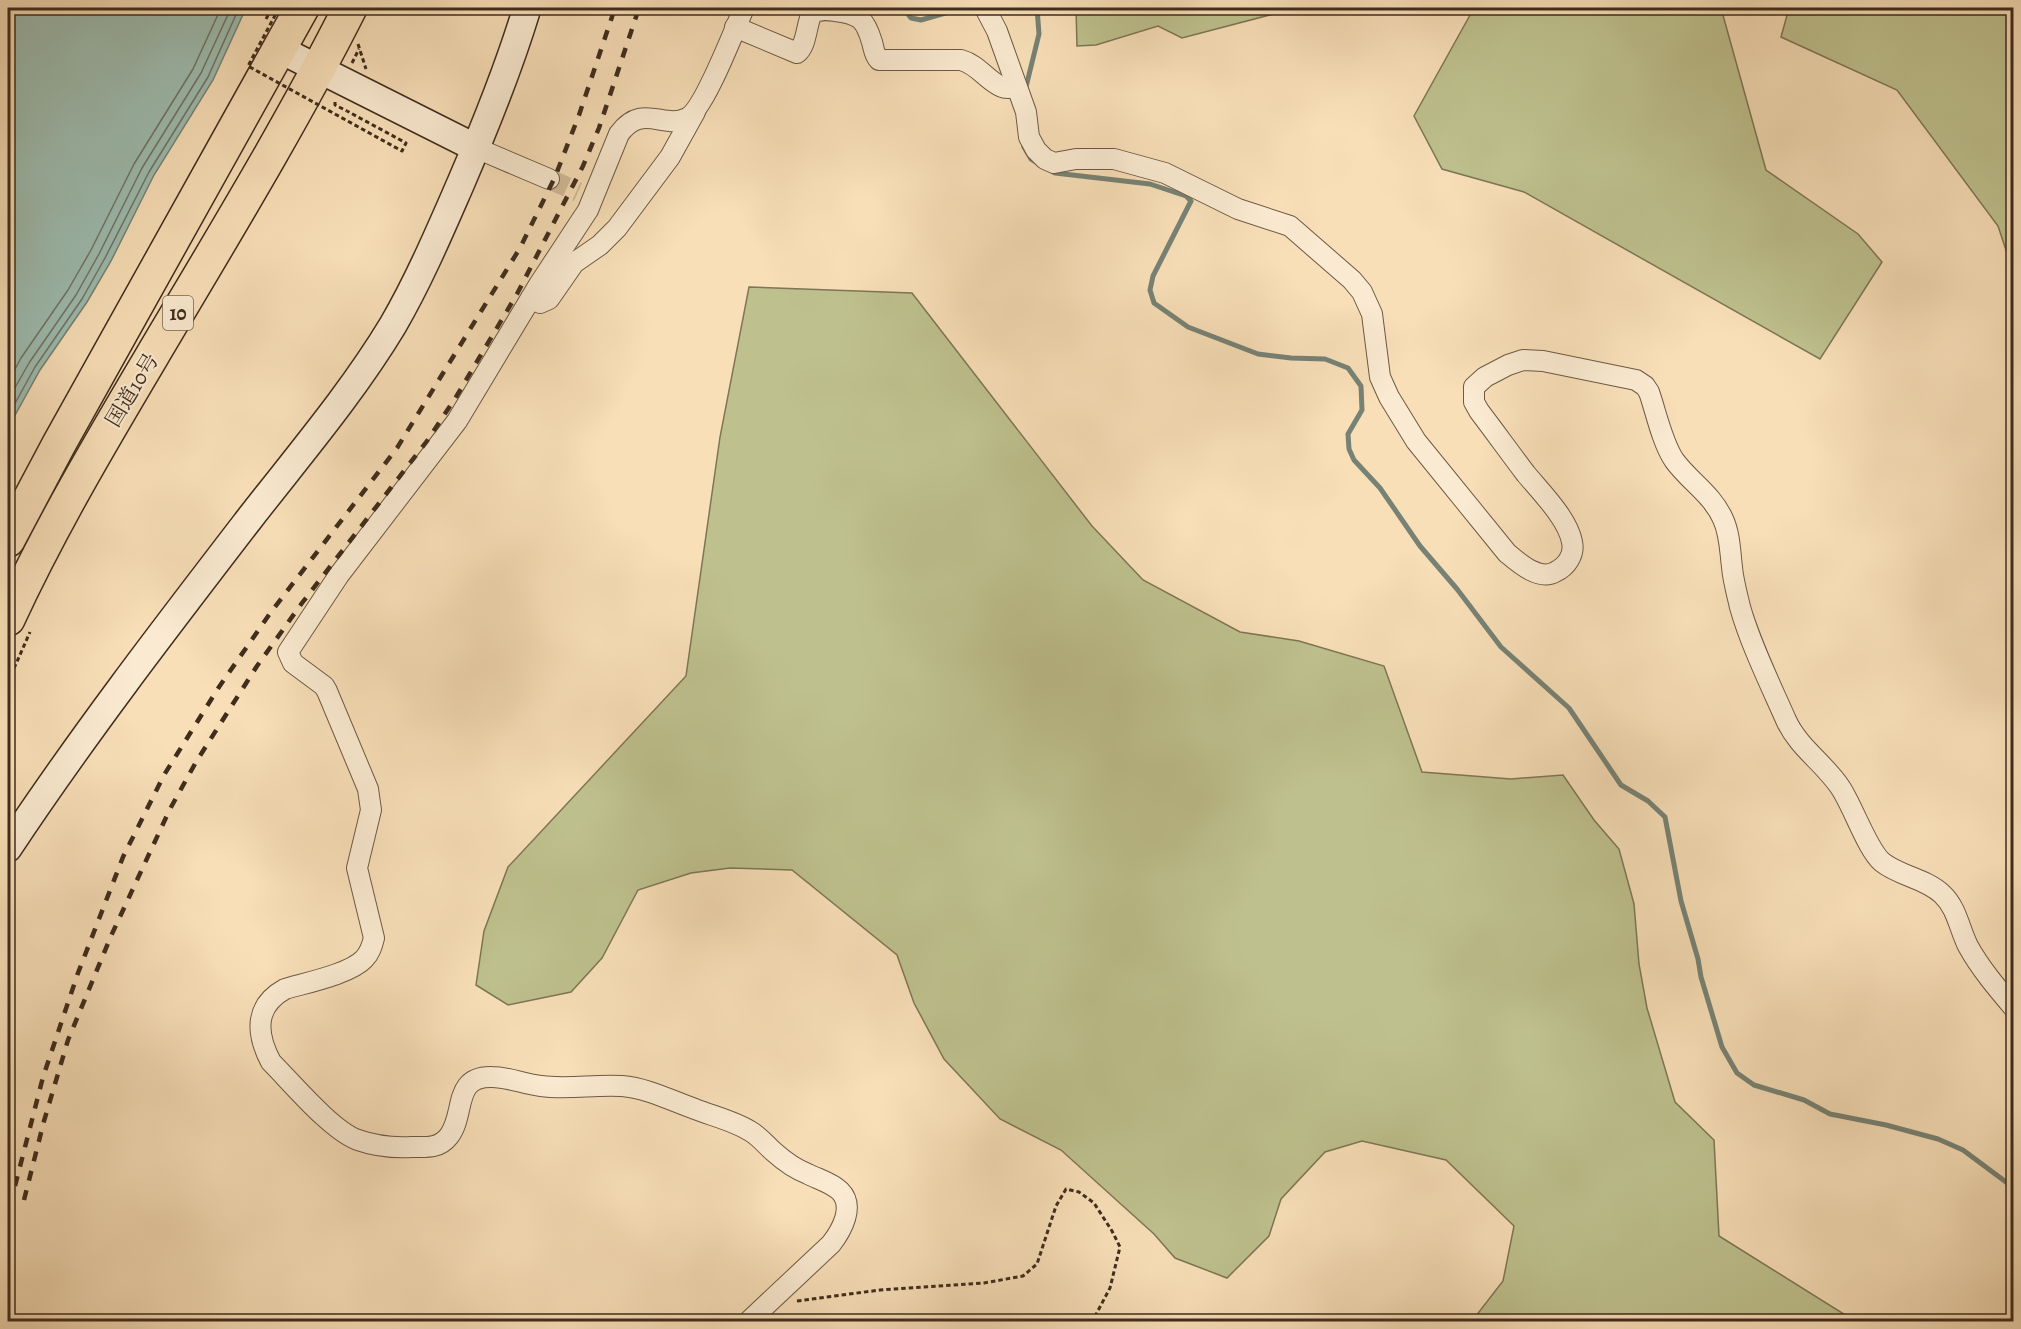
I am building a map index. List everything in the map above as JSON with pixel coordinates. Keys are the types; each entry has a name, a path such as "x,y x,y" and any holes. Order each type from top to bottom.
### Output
{"highway":[{"name":"国道10号","path":"8,540 64,433 302,8"},
{"name":"国道10号","path":"19,625 70,495 251,189 350,8"}],"street":[{"path":"8,848 64,767 185,602 337,405 378,347 401,309 433,247 476,148 527,8"},
{"path":"531,298 540,303 549,299 569,269 607,240 670,157 714,75 744,8"},
{"path":"985,8 997,31 1026,112 1029,137 1036,150 1049,162 1114,159 1165,173 1238,209 1290,226 1353,280 1362,292 1372,314 1380,377 1408,430 1507,553 1536,573 1552,574 1560,570 1571,557 1573,549 1569,531 1557,512 1479,411 1473,395 1474,387 1485,377 1523,360 1543,361 1636,380 1645,386 1672,457 1705,492 1723,518 1728,531 1732,571 1740,606 1787,723 1798,741 1829,772 1840,787 1881,861 1931,886 1950,904 1977,962 2013,1008"},
{"path":"735,27 797,53 802,50 812,13 822,10 849,13 864,22 875,55 879,60 961,60 974,65 999,86 1017,87"},
{"path":"279,49 476,148 549,179"},
{"path":"695,112 684,120 637,119 624,127 586,196 581,221 531,298 458,421 339,575 288,652 293,663 324,686 327,691 368,789 371,810 357,868 374,938 371,948 358,964 348,970 285,989 272,998 263,1011 261,1041 271,1062 332,1124 346,1135 370,1144 401,1148 435,1147 442,1144 453,1131 465,1090 469,1083 480,1077 556,1088 612,1086 640,1089 751,1131 787,1163 838,1189 845,1197 847,1206 839,1235 748,1322"}],"path":[{"path":"279,8 248,66 402,152 406,143 335,105 335,96"},
{"path":"358,39 367,73"},
{"path":"315,113 321,103"},
{"path":"8,682 19,625"},
{"path":"765,1304 880,1290 984,1283 1023,1276 1037,1264 1056,1206 1066,1189 1079,1192 1094,1203 1120,1247 1110,1288 1092,1322"}],"green space":[{"path":"1076,8 1286,8 1281,12 1182,38 1158,26 1096,45 1077,46"},
{"path":"1474,8 1721,8 1766,170 1858,234 1882,262 1820,359 1524,192 1442,169 1414,116"},
{"path":"1789,8 2013,8 2013,271 1998,226 1897,90 1781,37"},
{"path":"749,287 912,293 1092,526 1143,580 1240,632 1299,641 1384,666 1422,772 1511,779 1563,775 1594,820 1619,849 1634,904 1639,964 1647,1008 1675,1102 1714,1140 1719,1236 1855,1321 1472,1321 1503,1281 1514,1226 1446,1160 1362,1141 1325,1152 1281,1199 1269,1236 1227,1278 1175,1258 1154,1234 1061,1150 1000,1119 944,1059 914,1003 897,955 792,870 730,868 691,873 638,890 602,958 571,992 508,1005 476,985 484,931 508,867 686,676 720,437"}],"water":[{"path":"8,8 246,8 213,80 154,175 111,261 87,302 40,370 8,428"}],"waterway":[{"path":"903,8 911,18 921,20 963,8"},
{"path":"1025,91 1039,34 1037,8"},
{"path":"1024,147 1031,159 1055,173 1150,184 1186,196 1191,201 1153,276 1150,290 1154,303 1188,327 1258,354 1325,359 1348,368 1361,386 1362,410 1348,434 1349,449 1354,460 1380,488 1420,546 1457,589 1501,647 1569,708 1621,785 1648,801 1665,817 1681,901 1701,977 1722,1047 1737,1073 1754,1085 1804,1100 1830,1114 1886,1125 1938,1139 1963,1150 2014,1188"}],"tunnel":[{"path":"549,179 578,192"}],"railway":[{"path":"15,1186 43,1077 78,973 123,857 164,775 219,687 271,612 397,448 520,248 555,177 579,115 615,8"},
{"path":"24,1200 68,1040 111,936 170,809 196,762 257,666 302,603 427,441 517,294 583,166 599,128 639,8"}]}
